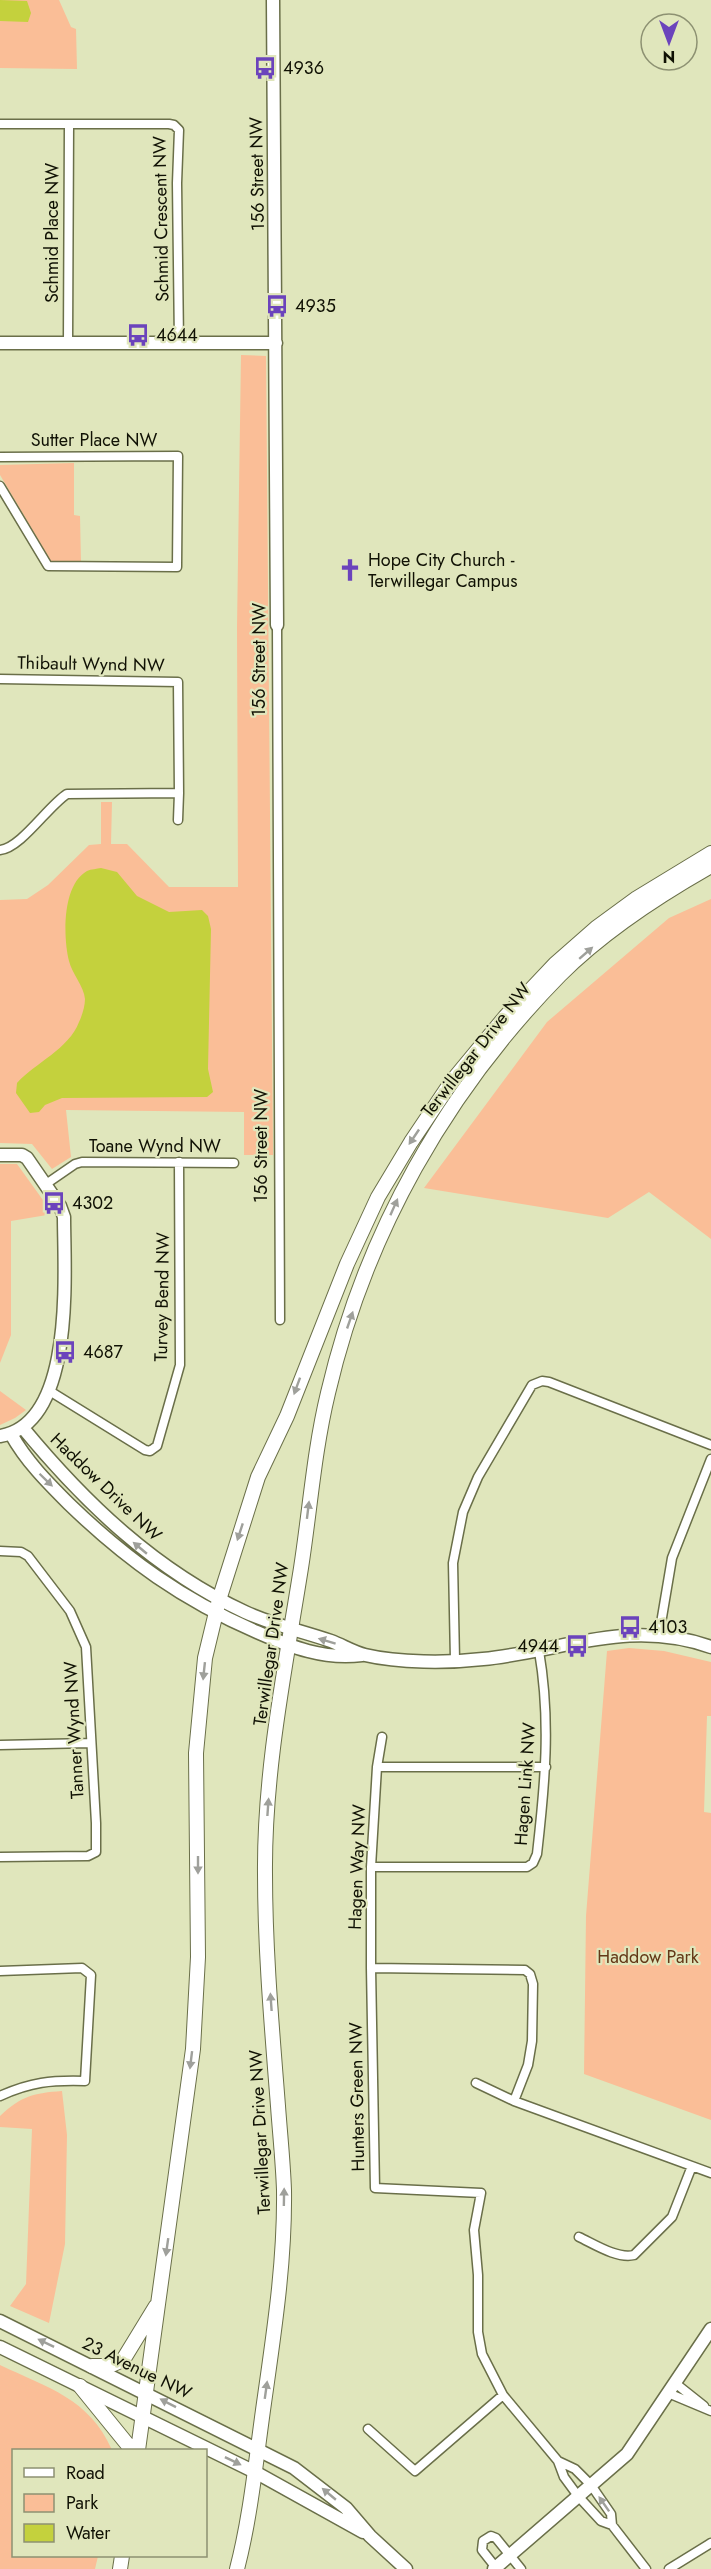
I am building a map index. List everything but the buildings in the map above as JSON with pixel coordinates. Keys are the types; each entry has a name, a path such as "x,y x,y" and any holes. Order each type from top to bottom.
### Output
{"main road":[{"name":"Terwillegar Drive NW","path":"138,2449 192,2049 198,1957 196,1753 205,1659 217,1606 258,1477 287,1416 347,1264 378,1197 411,1142 470,1058 555,964 596,928 637,898 711,853"},
{"name":"Terwillegar Drive NW","path":"237,2569 255,2472 283,2258 284,2187 264,1870 270,1785 290,1629 328,1391 371,1261 418,1160 471,1080 562,973 610,932 649,903 711,866"},
{"path":"92,2366 110,2366 123,2361 160,2299"},
{"path":"80,2386 130,2449"}],"street":[{"name":"156 Street NW","path":"273,0 280,1320"},
{"name":"Schmid Crescent NW","path":"0,124 169,124 179,130 178,343"},
{"name":"Schmid Place NW","path":"68,342 69,125"},
{"path":"0,343 276,343"},
{"name":"Sutter Place NW","path":"0,457 178,456 177,567 48,566 4,504 0,486"},
{"name":"Thibault Wynd NW","path":"0,679 178,682 178,820"},
{"path":"0,850 6,849 18,839 67,794 179,793"},
{"path":"0,1155 22,1155 27,1158 46,1184 64,1217 61,1342 48,1390 37,1413 23,1428 5,1435"},
{"name":"Toane Wynd NW","path":"46,1184 75,1164 82,1162 234,1163"},
{"name":"Turvey Bend NW","path":"48,1390 145,1450 150,1451 157,1446 180,1365 179,1162"},
{"path":"455,1660 453,1563 461,1519 478,1477 531,1385 542,1381 549,1382 711,1445"},
{"name":"Haddow Drive NW","path":"23,1428 88,1498 141,1550 217,1606 288,1645 320,1655 345,1658 364,1655 455,1660 539,1651 613,1635 659,1635 711,1647"},
{"name":"Haddow Drive NW","path":"5,1435 36,1471 121,1552 177,1592 330,1641 364,1655"},
{"path":"659,1635 672,1558 711,1459"},
{"name":"Tanner Wynd NW","path":"0,1551 21,1552 28,1556 70,1611 86,1647 96,1852 88,1856 0,1857"},
{"name":"Hagen Link NW","path":"371,1867 531,1865 537,1854 546,1767 546,1698 539,1651"},
{"name":"Hagen Way NW","path":"371,1968 371,1867 377,1767 382,1737"},
{"path":"0,1745 90,1743"},
{"path":"377,1767 546,1767"},
{"path":"0,1971 82,1968 91,1975 85,2080 25,2085 0,2096"},
{"path":"371,1968 520,1969 528,1971 533,1984 531,2052 514,2101"},
{"name":"Hunters Green NW","path":"371,1968 375,2188 481,2193 474,2230 478,2275 478,2332 483,2354 503,2395 558,2461 564,2477 578,2496 600,2521 612,2525 611,2514 591,2485 575,2469 558,2461"},
{"path":"476,2083 514,2101 711,2173"},
{"path":"579,2237 615,2253 634,2255 672,2217 692,2166"},
{"name":"23 Avenue NW","path":"0,2320 294,2468 314,2481 345,2508 370,2536"},
{"path":"521,2569 510,2555 496,2538 491,2536 483,2541 482,2550 495,2569 510,2555 627,2454 711,2329"},
{"path":"0,2347 207,2449"},
{"path":"672,2388 709,2410"},
{"path":"368,2430 415,2471 503,2395"},
{"path":"207,2449 255,2472 370,2536 406,2569"},
{"path":"612,2525 646,2569"},
{"path":"669,2569 711,2543"}],"green space":[{"path":"0,0 59,0 71,27 76,29 77,69 0,68"},
{"path":"241,355 266,356 273,1155 244,1155 244,1112 66,1110 71,1157 52,1169 32,1144 0,1143 0,900 27,899 48,885 89,845 101,844 101,802 112,802 111,844 127,844 169,887 238,887 237,627"},
{"path":"74,463 74,515 80,516 81,563 52,563 0,475 0,465"},
{"path":"711,899 711,1239 649,1192 608,1218 424,1188 547,1022 669,918"},
{"path":"0,1164 17,1164 53,1214 11,1221 11,1335 0,1363"},
{"path":"0,1391 26,1410 0,1425"},
{"name":"Haddow Park","path":"629,1648 664,1651 711,1662 711,1716 707,1716 704,1812 711,1813 711,2120 584,2074 586,1916 607,1651"},
{"path":"62,2091 67,2135 65,2244 49,2323 10,2306 26,2284 32,2129 0,2127 0,2116 28,2097"},
{"path":"0,2365 50,2388 79,2406 103,2432 112,2449 12,2449 12,2557 98,2557 95,2569 0,2569"}],"water":[{"path":"0,0 27,1 31,13 28,22 0,21"},
{"path":"101,868 117,872 137,896 169,912 202,910 208,916 211,929 208,1069 213,1092 207,1097 62,1098 45,1105 39,1112 30,1113 16,1093 17,1083 68,1040 83,1011 84,994 67,951 66,912 73,888 79,878 87,871"}],"place":[{"name":"4936","path":"265,68"},
{"name":"4935","path":"277,306"},
{"name":"4644","path":"138,335"},
{"name":"Hope City Church - Terwillegar Campus","path":"350,570"},
{"name":"4302","path":"54,1203"},
{"name":"4687","path":"65,1352"},
{"name":"4103","path":"630,1627"},
{"name":"4944","path":"577,1646"}]}
